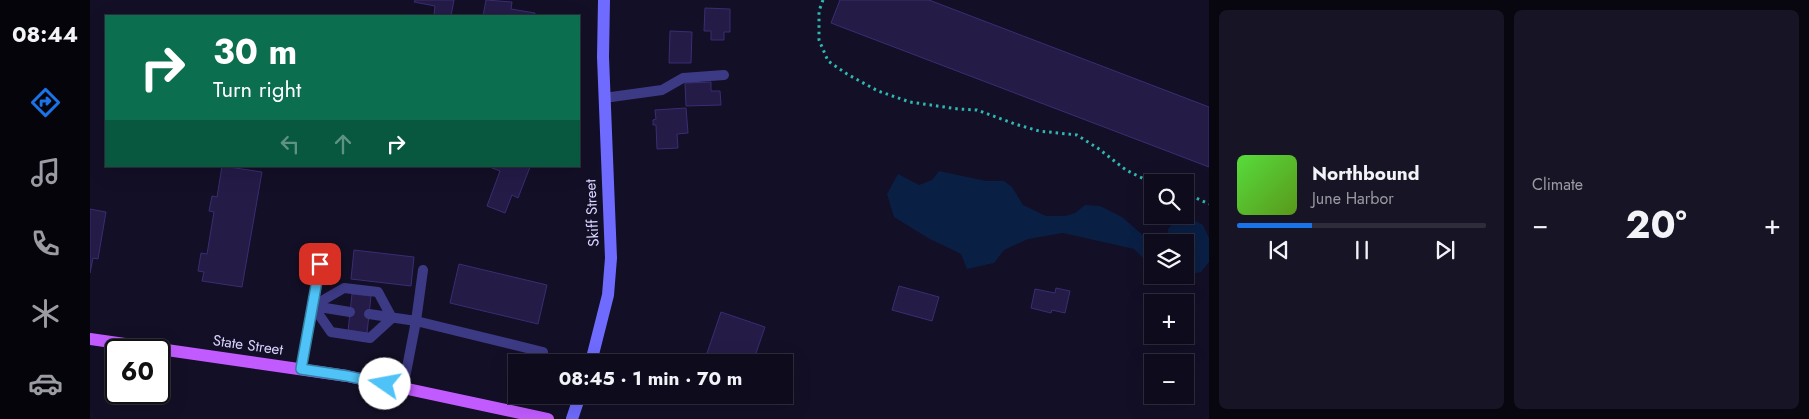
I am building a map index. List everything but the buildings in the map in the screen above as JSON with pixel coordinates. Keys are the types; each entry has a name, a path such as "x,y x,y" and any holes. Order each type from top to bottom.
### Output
{"main road":[{"name":"Skiff Street","path":"593,354 608,295 611,258 604,98 604,0"},
{"name":"State Street","path":"90,340 347,376 548,419"},
{"path":"572,419 577,404"}],"lane":[{"path":"604,98 662,90 683,78 724,75"},
{"path":"301,369 320,264"},
{"path":"404,388 423,270"},
{"path":"313,306 344,288 378,292 392,318"},
{"path":"313,306 350,312"},
{"path":"313,306 331,332 370,338 392,318"},
{"path":"369,314 416,321 543,352"}],"path":[{"path":"823,0 819,11 819,40 828,61 847,74 878,90 910,102 977,110 1039,131 1077,135 1126,170 1144,179"},
{"path":"1194,198 1209,204"}],"water":[{"path":"939,171 986,181 1004,181 1012,187 1023,205 1046,216 1065,216 1075,213 1085,205 1100,206 1122,217 1144,236 1144,259 1134,249 1063,233 1028,239 1004,250 994,263 967,269 961,254 928,238 894,217 887,194 898,174 919,185 932,180"},
{"path":"1194,220 1203,225 1209,238 1209,262 1201,272 1194,273 1194,234 1168,234 1168,229 1172,224 1194,224"}],"route":[{"path":"320,264 301,369 385,384"}]}
